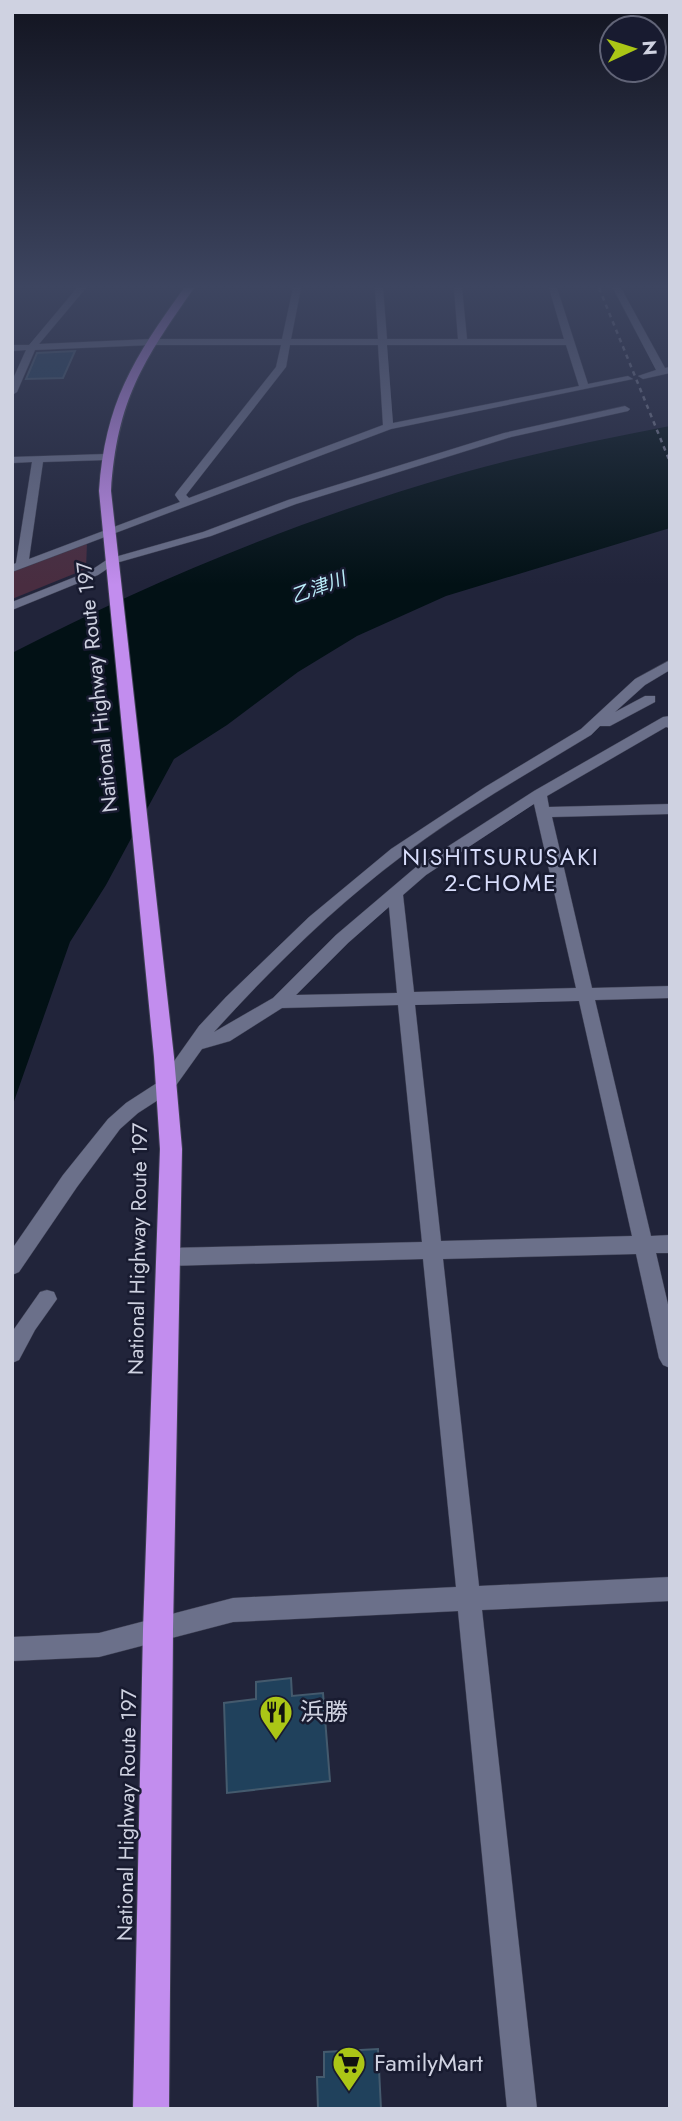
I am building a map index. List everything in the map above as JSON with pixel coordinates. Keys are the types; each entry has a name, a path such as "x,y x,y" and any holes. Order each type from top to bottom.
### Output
{"highway":[{"name":"National Highway Route 197","path":"125,387 106,457 105,491 164,1057 171,1149 158,1630 151,2109"}],"street":[{"path":"188,503 180,495 265,387"},
{"path":"385,387 388,427"},
{"path":"17,567 388,427 589,387"},
{"path":"12,609 31,598 94,573 113,569 292,502 508,435 625,409"},
{"path":"12,460 106,457"},
{"path":"17,567 38,459"},
{"path":"586,733 640,682 670,664"},
{"path":"12,1266 70,1181 114,1124 132,1108 166,1086 232,1001 266,967 387,861 490,790 650,699"},
{"path":"198,1043 224,1036 279,1002 342,939 421,871 541,803 647,730 668,720 670,724"},
{"path":"541,803 670,809"},
{"path":"541,803 670,1357"},
{"path":"395,892 522,2109"},
{"path":"279,1002 670,992"},
{"path":"168,1257 670,1244"},
{"path":"12,1353 28,1323 47,1299"},
{"path":"12,1649 99,1645 233,1609 670,1589"}],"shaded area":[{"path":"87,543 86,569 12,599 12,570"}],"water":[{"name":"乙津川","path":"670,426 670,528 446,596 357,636 298,672 227,725 174,759 106,885 70,942 12,1107 12,653 175,576 343,510 484,467"}],"building":[{"name":"浜勝","path":"291,1678 292,1696 323,1693 330,1781 227,1793 224,1703 256,1699 256,1682"},
{"name":"FamilyMart","path":"378,2049 381,2109 318,2109 317,2077 324,2077 324,2052"}],"railway":[{"path":"639,387 670,462"}],"place":[{"name":"浜勝","path":"276,1742"},
{"name":"FamilyMart","path":"349,2093"}],"district":[{"name":"NISHITSURUSAKI 2-CHOME","path":"501,870"}]}
